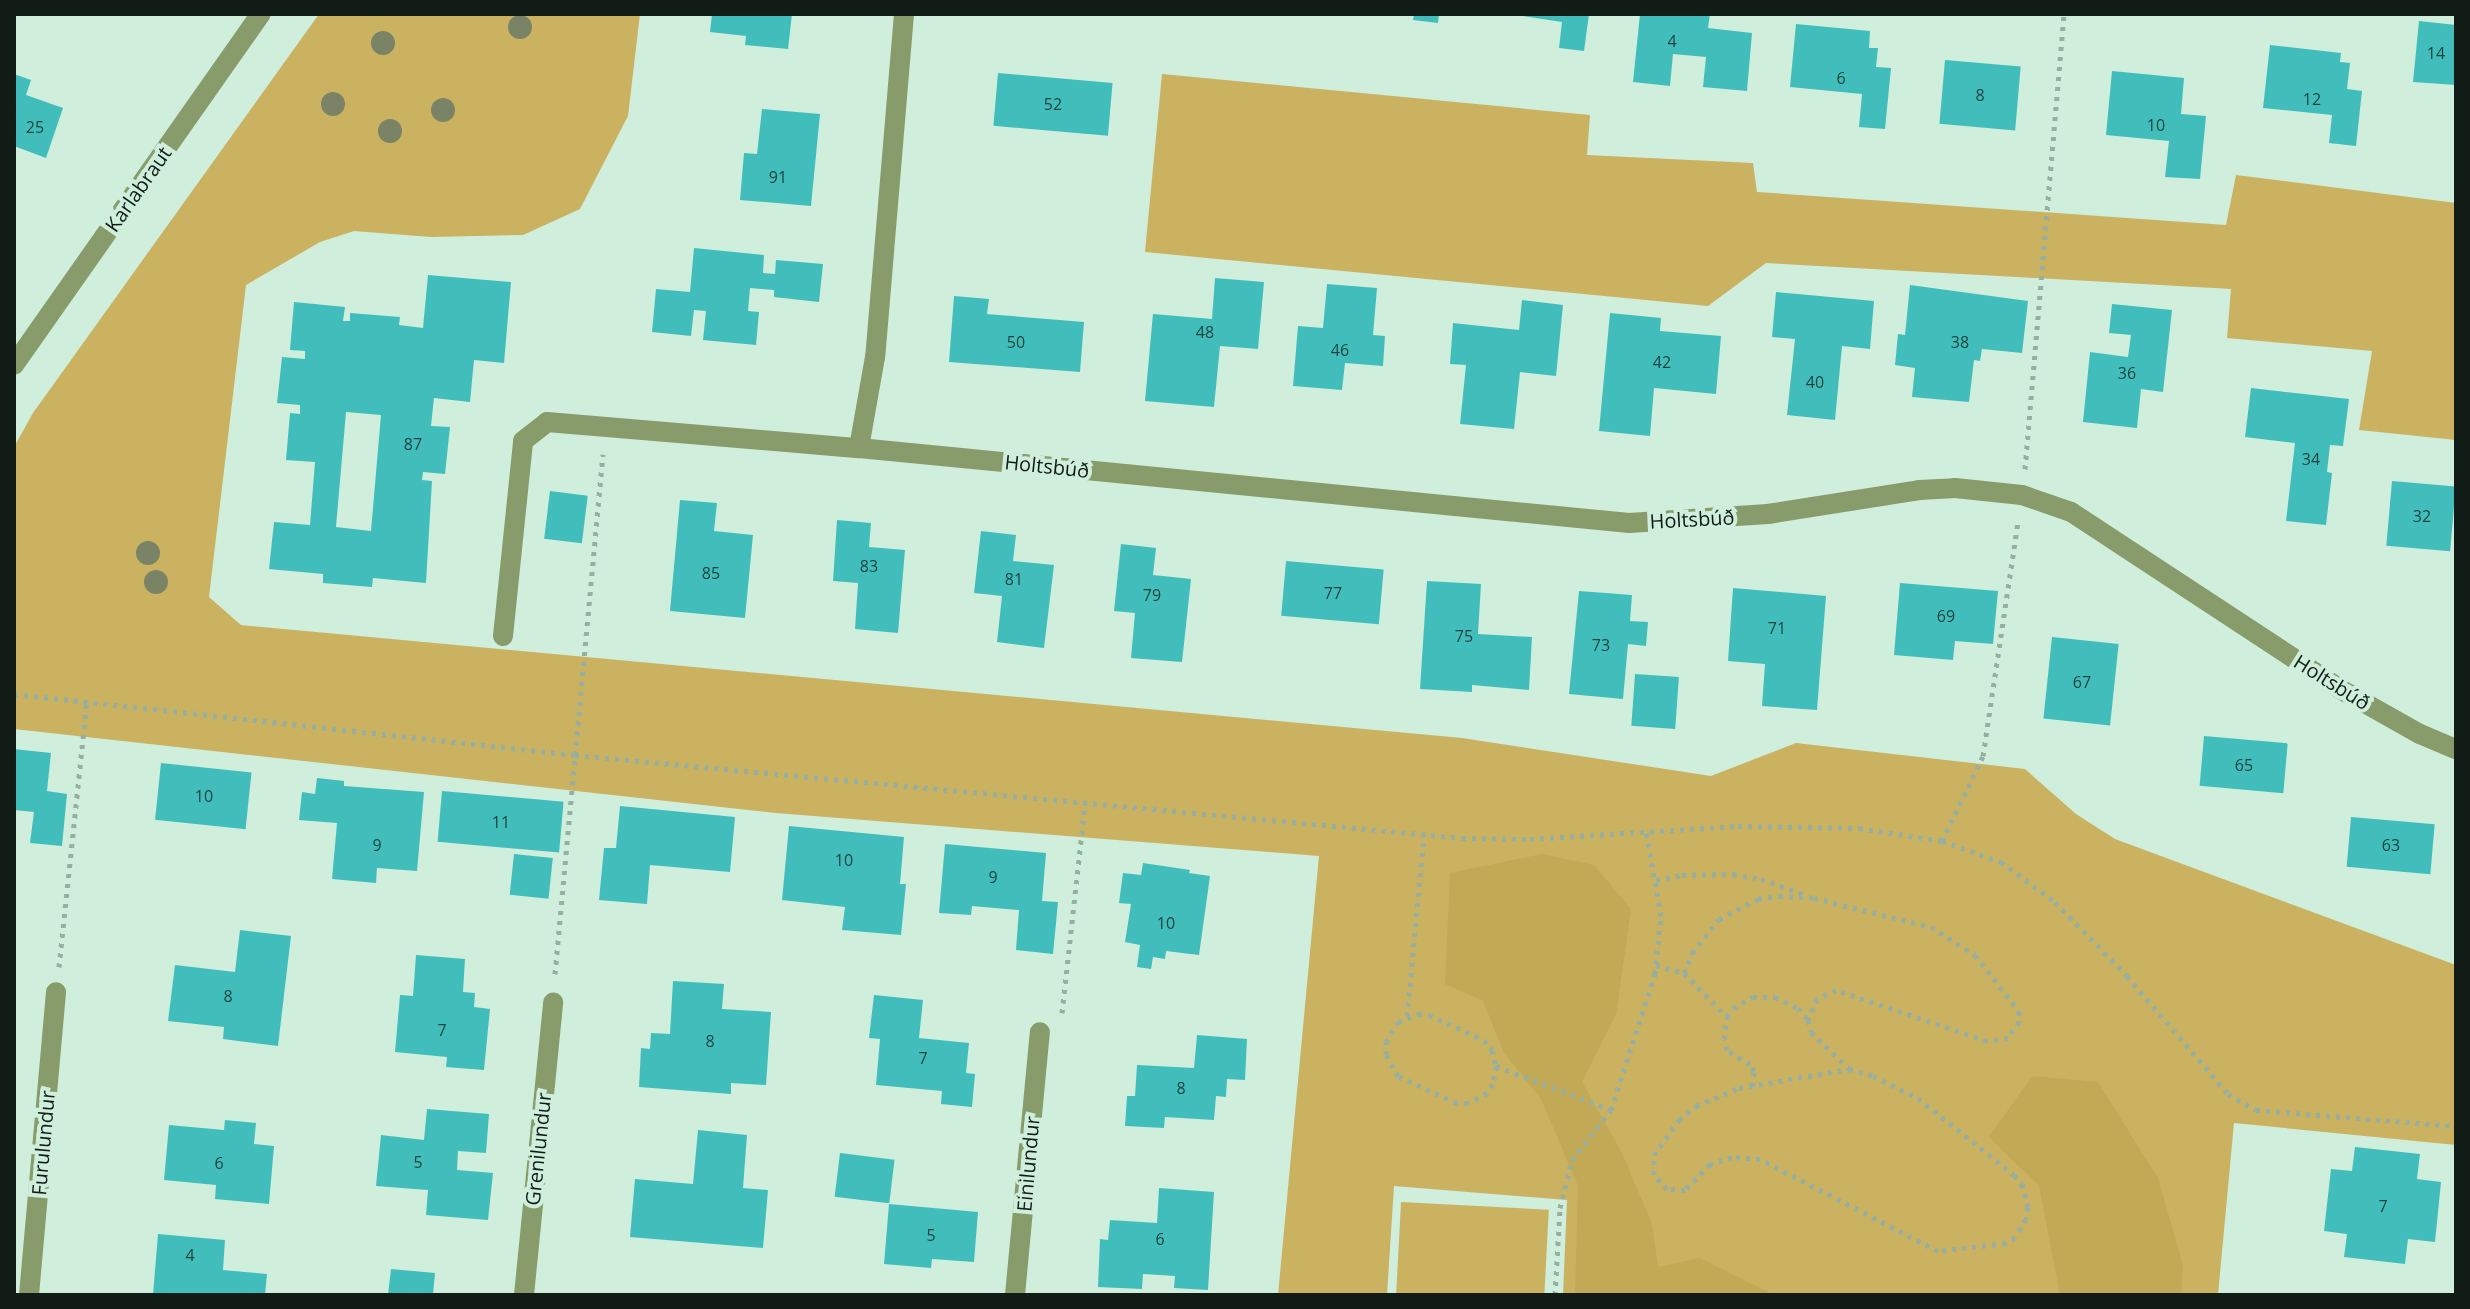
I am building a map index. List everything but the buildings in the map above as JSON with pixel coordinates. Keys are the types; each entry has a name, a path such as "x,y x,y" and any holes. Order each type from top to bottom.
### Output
{"street":[{"name":"Karlabraut","path":"14,365 261,14"},
{"path":"859,448 875,357 904,14"},
{"name":"Holtsbúð","path":"503,636 523,441 547,422 859,448 1629,523 1722,519 1919,490 1955,488 2022,495 2071,512 2340,689 2420,734 2456,749"},
{"name":"Furulundur","path":"29,1295 56,992"},
{"name":"Grenilundur","path":"524,1295 553,1002"},
{"name":"Einilundur","path":"1015,1295 1040,1032"}],"path":[{"path":"1942,841 1983,756 2022,495 2064,14"},
{"path":"553,1002 605,426"},
{"path":"14,694 575,755 1424,835 1530,839 1738,826 1859,828 1942,841 2001,862 2055,902 2127,976 2228,1094 2256,1110 2456,1126"},
{"path":"56,992 87,702"},
{"path":"1040,1032 1060,1028 1085,803"},
{"path":"1555,1295 1560,1208 1572,1160 1611,1110 1656,965 1661,916 1646,831"},
{"path":"1407,1016 1424,835"},
{"path":"1656,880 1682,875 1733,874 1761,879 1814,898 1931,927 1954,939 1993,974 2015,1002 2019,1022 2008,1038 1987,1041 1836,990 1817,999 1808,1020"},
{"path":"1684,973 1704,935 1738,907 1779,896 1814,898"},
{"path":"1656,965 1684,973 1727,1017"},
{"path":"1753,1086 1754,1071 1750,1064 1727,1050 1724,1039 1727,1017 1742,1001 1765,996 1786,1000 1808,1020 1811,1032 1849,1069 1897,1085 1918,1098 2014,1175 2022,1184 2028,1207 2026,1219 2015,1237 2006,1243 1938,1251 1773,1165 1746,1157 1732,1157 1710,1164 1685,1190 1667,1189 1659,1183 1652,1165 1654,1155 1679,1120 1717,1095 1849,1069"},
{"path":"1429,1015 1484,1040 1492,1050 1496,1066 1493,1084 1487,1093 1468,1103 1457,1103 1398,1076 1386,1054 1386,1042 1391,1030 1407,1016 1429,1015"},
{"path":"1496,1066 1611,1110"}],"shaded area":[{"path":"319,14 640,14 628,116 580,209 523,235 431,237 354,231 320,242 246,285 209,597 241,625 1462,738 1711,776 1796,743 2025,769 2076,814 2115,839 2456,965 2456,1145 2234,1123 2218,1295 1563,1295 1567,1200 1394,1186 1387,1295 1278,1295 1319,856 776,813 14,729 14,447 33,413"},
{"path":"1162,74 1590,115 1587,155 1753,163 1757,192 2226,225 2236,175 2456,203 2456,440 2359,430 2372,351 2227,338 2231,289 1766,263 1708,306 1145,252"},
{"path":"1542,854 1594,865 1631,909 1616,1015 1582,1082 1622,1153 1652,1224 1658,1267 1700,1258 1774,1295 1575,1295 1578,1186 1541,1099 1504,1053 1483,1001 1445,984 1450,873"},
{"path":"2032,1076 2098,1082 2158,1178 2183,1265 2181,1295 2060,1295 2039,1186 1989,1137"},
{"path":"1401,1202 1549,1210 1544,1295 1396,1295"}]}
